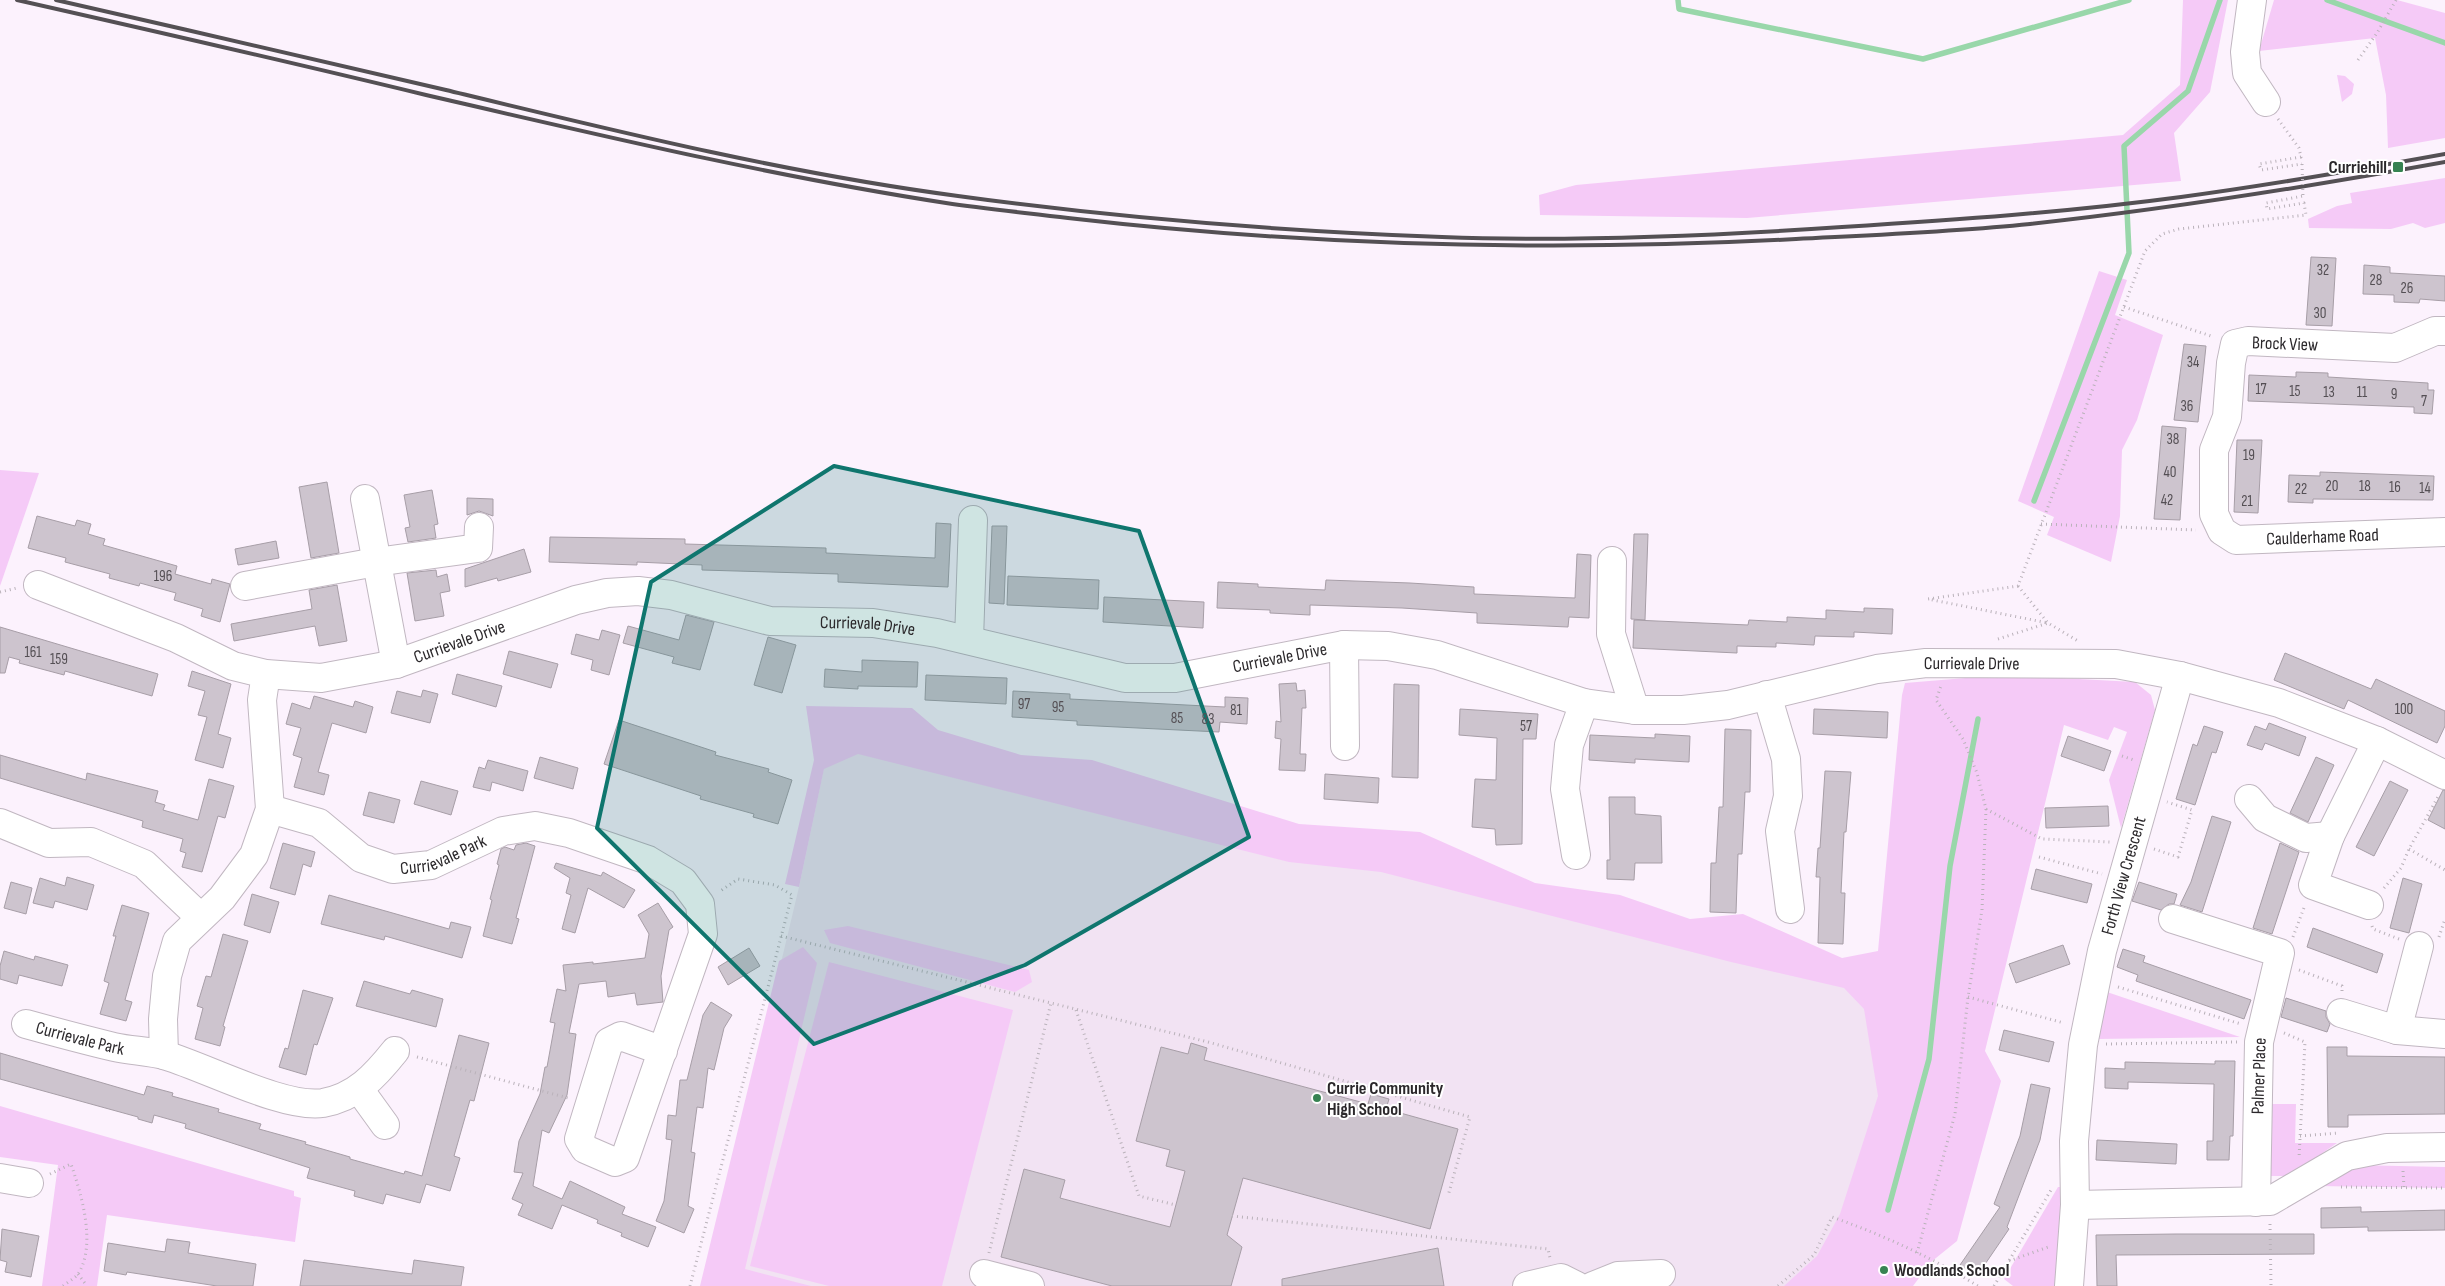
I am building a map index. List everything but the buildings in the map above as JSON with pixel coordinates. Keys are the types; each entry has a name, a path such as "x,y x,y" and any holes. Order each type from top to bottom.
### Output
{"street":[{"path":"2252,0 2244,52 2247,73 2266,102"},
{"name":"Brock View","path":"2218,522 2214,450 2228,417 2231,363 2235,344 2248,341 2395,348 2435,331 2445,331"},
{"name":"Currievale Drive","path":"365,499 396,664"},
{"path":"969,640 973,520"},
{"name":"Caulderhame Road","path":"2218,522 2236,540 2445,532"},
{"path":"245,586 376,562 478,548 480,526"},
{"path":"1612,561 1611,634 1636,710"},
{"name":"Currievale Drive","path":"38,585 176,638 233,666 266,674 321,678 396,664 576,600 638,591 671,595 770,621 873,623 937,633 1125,678 1174,678 1344,645 1388,646 1437,655 1584,703 1636,710 1692,709 1728,705 1877,669 1948,662 2116,664 2180,676"},
{"name":"Currievale Drive","path":"1344,645 1345,746"},
{"path":"164,1055 163,1019 167,976 177,941 222,898 254,855 270,809 262,700 266,674"},
{"path":"2180,676 2279,703 2377,741 2443,784"},
{"name":"Forth View Crescent","path":"2069,1286 2075,1205 2074,1141 2085,1037 2095,980 2180,676"},
{"path":"1767,695 1786,759 1788,796 1780,831 1790,909"},
{"path":"1576,855 1565,789 1569,745 1584,703"},
{"path":"2369,905 2314,885 2330,836 2377,741"},
{"path":"2249,799 2265,818 2306,838 2330,836"},
{"name":"Currievale Park","path":"270,809 319,823 361,858 392,869 431,865 503,831 535,826 569,833 648,860 683,882 700,904"},
{"path":"0,823 49,843 91,842 144,864 200,917"},
{"path":"663,1051 621,1036 610,1042 579,1139 585,1148 615,1162 626,1158 663,1051 703,934 700,904"},
{"path":"2173,919 2279,958"},
{"path":"2397,1030 2419,946"},
{"name":"Palmer Place","path":"2263,1202 2257,1032 2279,958"},
{"path":"2341,1013 2397,1030 2445,1034"},
{"name":"Currievale Park","path":"26,1024 116,1048 164,1055 201,1067 257,1090 298,1102 322,1103 347,1096 382,1068 395,1051"},
{"path":"359,1088 385,1125"},
{"path":"2075,1205 2263,1202 2347,1156 2387,1148 2445,1147"},
{"path":"0,1178 29,1183"},
{"path":"984,1274 1030,1286"},
{"path":"1593,1286 1618,1276 1661,1274"},
{"path":"1526,1286 1566,1283"}],"path":[{"path":"2358,60 2377,33 2396,0"},
{"path":"2018,586 2144,251 2162,234 2178,229 2306,215 2304,203 2267,209 2266,203 2304,196 2302,164 2260,170 2259,164 2301,157 2299,148 2266,102"},
{"path":"2124,307 2235,344"},
{"path":"2041,524 2218,522"},
{"path":"2018,586 1928,599 2048,622"},
{"path":"2018,586 2048,622 2082,644"},
{"path":"1992,641 2048,622"},
{"path":"1917,1253 1955,1114 1968,996 1982,910 1986,809 1977,773 1963,739 1936,700 1948,662"},
{"path":"2419,946 2373,929 2369,905 2402,868 2409,849 2443,784"},
{"path":"1986,809 2042,839 2134,843 2178,857 2192,810 2147,796"},
{"path":"2409,849 2445,870"},
{"path":"2039,857 2124,880"},
{"path":"690,1286 792,895 775,884 738,878 700,904"},
{"path":"2314,885 2287,951 2279,958 2342,986 2341,1013"},
{"path":"781,936 1208,1042 1470,1117 1448,1196"},
{"path":"2095,980 2257,1032 2305,1042 2299,1158 2304,1181"},
{"path":"1968,996 2085,1037 2257,1032"},
{"path":"984,1274 1051,1003"},
{"path":"1076,1010 1139,1196 1176,1205"},
{"path":"395,1051 590,1104"},
{"path":"29,1183 71,1164 82,1196 87,1251 78,1274 63,1286"},
{"path":"2403,1165 2404,1187"},
{"path":"1994,1286 2054,1184"},
{"path":"2334,1187 2445,1188"},
{"path":"2263,1202 2271,1286"},
{"path":"1232,1216 1548,1249 1566,1283"},
{"path":"1778,1286 1814,1255 1832,1217 1882,1235 1942,1264 1978,1286"},
{"path":"2009,1261 2072,1238"},
{"path":"78,1274 87,1286"}],"highlighted area":[{"path":"834,466 1139,531 1249,837 1025,965 814,1044 597,828 651,582"}],"shaded area":[{"path":"2183,0 2228,0 2210,92 2174,133 2181,181 1747,218 1540,215 1539,195 1576,185 2123,135 2180,85"},
{"path":"2274,0 2397,0 2445,13 2445,138 2388,148 2386,95 2375,38 2259,51"},
{"path":"2337,75 2345,76 2354,84 2352,94 2342,102"},
{"path":"2445,178 2445,223 2425,228 2413,223 2391,229 2309,228 2308,219 2337,206 2352,203 2350,193"},
{"path":"2099,271 2127,280 2115,315 2163,335 2137,420 2122,450 2120,516 2111,562 2047,535 2054,517 2018,501"},
{"path":"0,470 39,473 0,586"},
{"path":"2002,675 2135,682 2151,695 2155,710 2121,828 2109,780 2127,732 2114,727 2108,740 2064,725 1985,1051 2001,1081 1957,1241 1931,1262 1913,1286 1784,1286 1817,1256 1840,1214 1878,1096 1864,1009 1844,988 1731,962 1381,872 1289,862 858,754 824,769 799,887 785,884 814,760 806,706 912,708 938,730 1021,755 1092,760 1299,824 1420,832 1535,883 1620,895 1690,919 1743,914 1842,958 1878,951 1902,695 1905,683"},
{"name":"Currie Community High School","path":"833,725 1921,986 1850,1209 1804,1286 704,1286 799,887"},
{"path":"848,926 1029,970 1032,982 1015,992 830,943 824,930"},
{"path":"803,947 817,963 745,1269 811,1286 700,1286 779,961"},
{"path":"829,962 1013,1010 942,1286 829,1286 750,1266"},
{"path":"2107,992 2240,1037 2097,1039"},
{"path":"2269,1104 2296,1104 2295,1143 2337,1143 2289,1176 2268,1176"},
{"path":"0,1106 294,1191 294,1196 301,1198 295,1242 107,1215 97,1286 42,1286 58,1165 0,1157"},
{"path":"2353,1165 2445,1167 2445,1188 2317,1186"},
{"path":"2058,1187 2065,1187 2058,1286 2013,1286 2004,1279"}],"waterway":[{"path":"1678,0 1679,9 1923,59 2129,0"},
{"path":"2034,501 2129,253 2124,146 2188,91 2220,0"},
{"path":"2327,0 2445,43"},
{"path":"1888,1210 1929,1059 1950,866 1978,719"}],"railway":[{"path":"17,0 620,140 750,168 946,203 1068,218 1250,235 1432,244 1614,245 1705,243 1913,233 2030,224 2134,212 2290,189 2445,162"},
{"path":"56,0 700,150 829,176 893,187 1078,211 1321,231 1442,237 1542,239 1742,233 1927,221 2054,211 2181,197 2445,154"}],"place":[{"name":"Curriehill","path":"2398,167"},
{"name":"Currie Community High School","path":"1317,1098"},
{"name":"Woodlands School","path":"1884,1270"}]}
